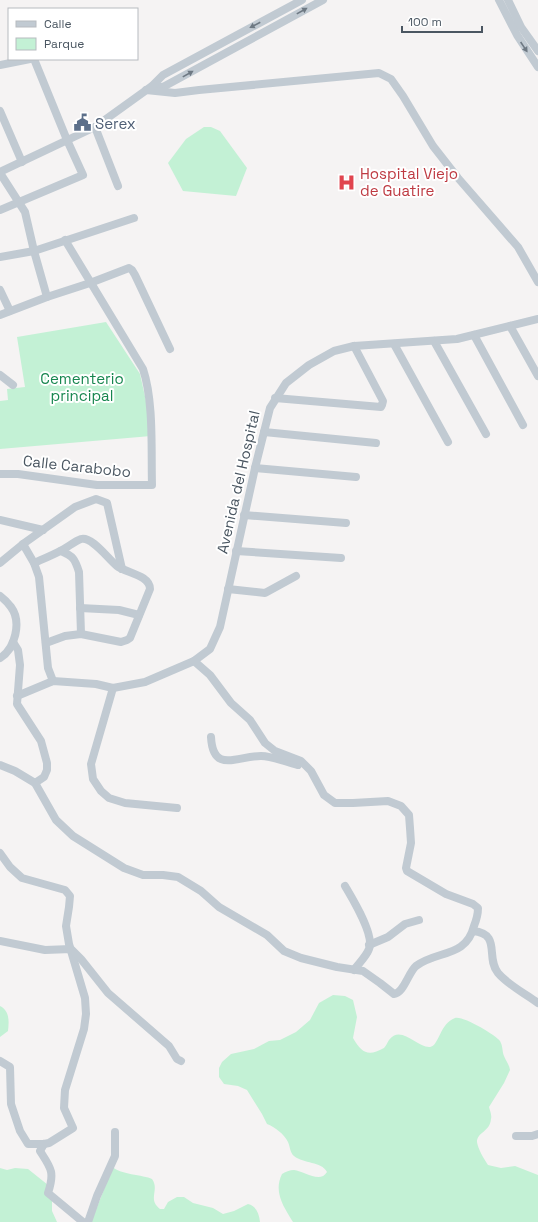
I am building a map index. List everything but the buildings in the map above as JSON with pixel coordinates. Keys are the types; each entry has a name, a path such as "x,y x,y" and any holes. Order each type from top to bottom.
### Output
{"street":[{"path":"47,297 25,212 0,172 94,127 171,71 302,0"},
{"path":"149,88 163,87 323,0"},
{"path":"499,0 516,35 538,67"},
{"path":"508,0 521,27 538,51"},
{"path":"0,65 25,60"},
{"path":"0,210 83,175 34,60"},
{"path":"149,88 175,93 379,73 391,79 433,146 460,180 518,247 538,282"},
{"path":"0,111 22,162"},
{"path":"94,127 118,186"},
{"path":"0,258 34,251 134,218"},
{"path":"65,240 90,283"},
{"path":"0,315 47,297 90,283 125,268 129,268 132,270 170,349"},
{"name":"Calle Carabobo","path":"0,474 18,474 97,485 152,485 148,384 143,369 90,283"},
{"path":"0,290 10,311"},
{"name":"Avenida del Hospital","path":"17,696 53,681 96,684 113,688 145,682 194,661 210,649 220,627 236,550 270,408 286,383 309,365 334,351 354,346 457,339 538,319"},
{"path":"510,326 538,376"},
{"path":"474,335 523,425"},
{"path":"434,341 486,434"},
{"path":"394,344 448,442"},
{"path":"275,398 381,407 383,401 354,346"},
{"path":"0,375 13,384"},
{"path":"264,432 376,443"},
{"path":"255,468 356,477"},
{"path":"96,499 97,485"},
{"path":"0,563 23,544 75,507 96,499 107,503 122,569"},
{"path":"244,515 346,523"},
{"path":"0,520 43,530"},
{"path":"34,563 61,551 81,539 88,540 96,545 112,562 122,569 140,576 148,582 150,586 130,638 124,642 81,634 65,636 46,643"},
{"path":"23,544 34,563 39,577 48,668 53,681"},
{"path":"236,550 341,558"},
{"path":"61,551 71,555 79,572 81,634"},
{"path":"228,589 265,593 296,576"},
{"path":"0,596 12,608 16,617 17,627 13,642 4,655 0,658"},
{"path":"80,608 119,610 139,615"},
{"path":"13,642 18,650 20,665 17,704 41,741 47,763 47,770 44,777 35,783"},
{"path":"0,765 15,770 35,783 56,820 73,836 124,868 143,875 163,874 178,877 201,891 219,907 267,935 284,950 301,958 337,967 362,971 380,982 394,994 397,994 416,966 458,949 470,939 478,910 477,907 446,894 407,871 406,868 411,843 409,815 400,806 388,801 335,803 324,795 311,771 301,761 275,751 265,744 250,720 231,704 210,675 194,661"},
{"path":"113,688 91,764 93,779 101,791 109,798 124,803 177,808"},
{"path":"211,737 215,755 223,761 233,761 263,756 306,767"},
{"path":"0,854 10,867 22,878 65,890 70,896 70,907 66,926 70,949 85,998 86,1014 84,1029 65,1090 64,1108 73,1128 49,1143 28,1144 20,1131 11,1104 10,1067 0,1061"},
{"path":"345,886 362,917 369,945 368,949 354,970"},
{"path":"369,945 388,937 405,924 419,920"},
{"path":"473,932 485,934 489,938 492,960 499,974 515,988 538,1003"},
{"path":"0,941 45,950 70,949 81,959 108,993 169,1046 177,1059 181,1061"},
{"path":"88,1222 97,1196 115,1156 114,1132"},
{"path":"516,1136 532,1136 538,1134"},
{"path":"44,1144 40,1151 51,1168 52,1175 52,1181 48,1193 84,1222"}],"green space":[{"path":"204,127 211,127 220,131 247,168 236,196 183,191 168,163 186,139"},
{"name":"Cementerio principal","path":"106,322 140,374 151,436 0,449 0,401 8,400 7,389 25,387 17,337"},
{"path":"333,995 345,996 353,1000 357,1017 353,1038 359,1047 366,1052 370,1053 384,1048 389,1040 399,1034 425,1046 433,1046 446,1024 455,1018 464,1019 479,1026 500,1041 510,1070 489,1107 491,1116 490,1123 479,1136 477,1142 488,1165 501,1168 515,1166 538,1175 538,1222 293,1222 283,1205 279,1193 282,1174 294,1170 320,1177 327,1172 324,1168 317,1164 298,1159 294,1156 284,1136 279,1131 267,1124 247,1090 238,1086 224,1084 219,1077 219,1068 222,1062 231,1054 254,1049 269,1041 280,1040 296,1032 310,1020 319,1003"},
{"path":"0,1006 6,1011 9,1024 8,1031 0,1037"},
{"path":"113,1167 125,1173 152,1179 155,1187 154,1202 160,1209 164,1209 168,1202 177,1197 184,1197 193,1203 213,1208 223,1214 234,1211 248,1204 257,1210 260,1222 91,1222"},
{"path":"0,1168 7,1170 15,1168 28,1169 48,1185 52,1198 52,1211 57,1222 0,1222"}],"place":[{"name":"Serex","path":"82,123"},
{"name":"Hospital Viejo de Guatire","path":"347,182"}]}
